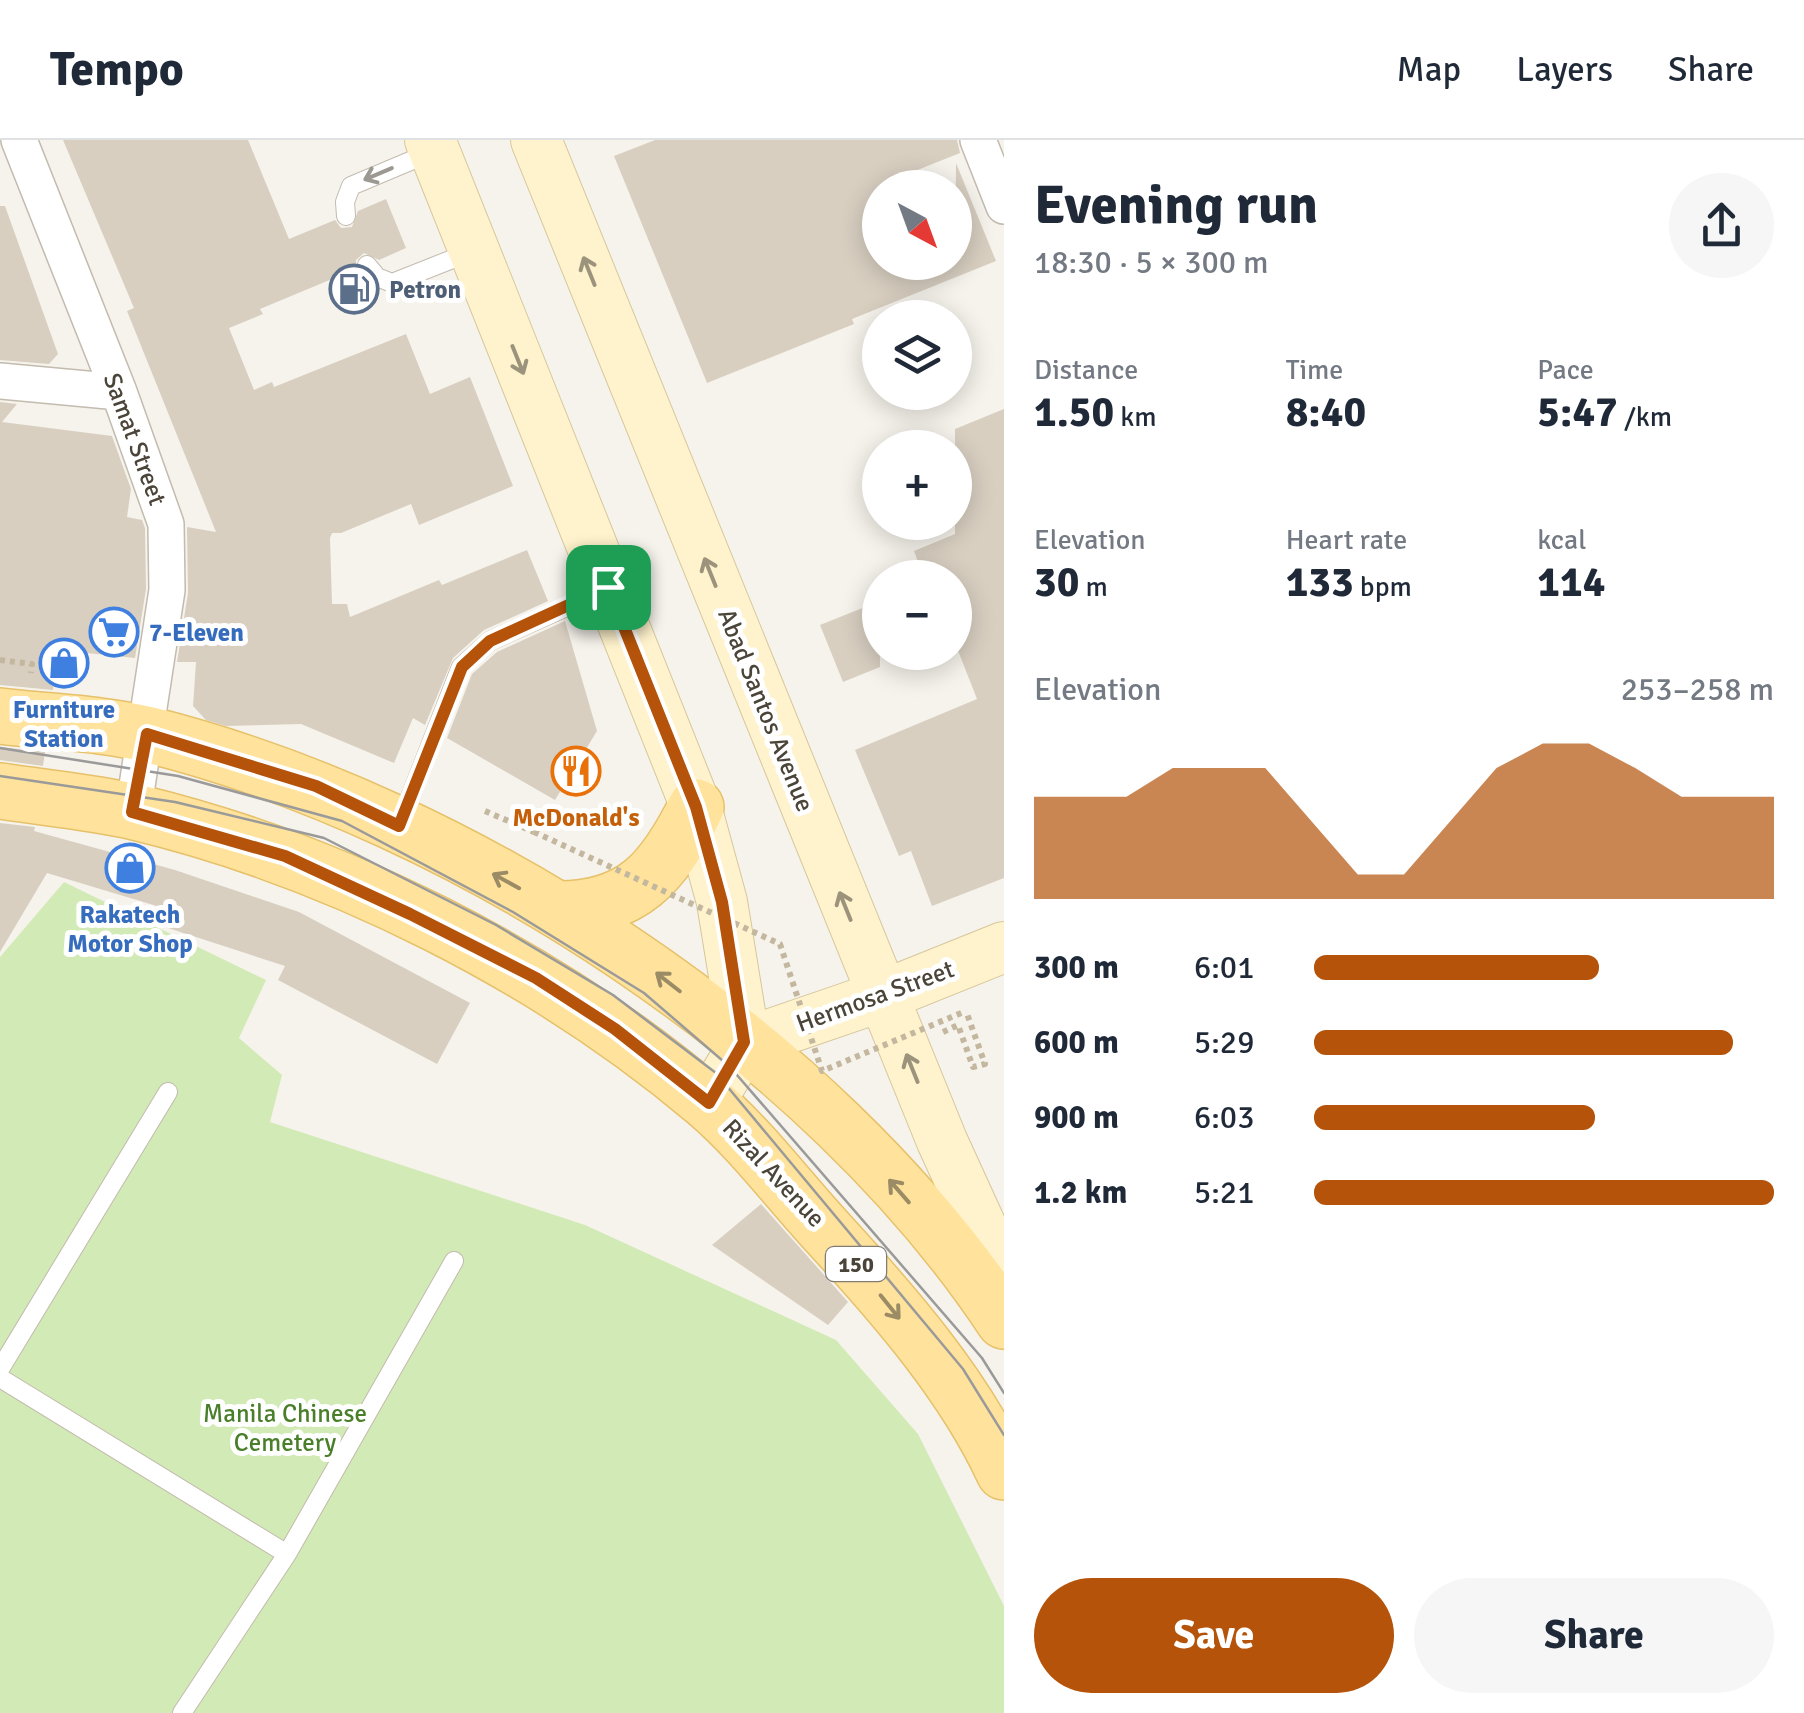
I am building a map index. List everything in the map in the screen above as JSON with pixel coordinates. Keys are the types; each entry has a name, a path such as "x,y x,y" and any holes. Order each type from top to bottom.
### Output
{"main road":[{"name":"Abad Santos Avenue","path":"536,140 882,996 1004,1276"},
{"path":"432,145 696,807 722,902 744,1042 709,1103"},
{"path":"0,716 147,734 316,786 556,909 656,973 744,1042 868,1155 978,1282 1004,1321"},
{"name":"Rizal Avenue","path":"0,792 132,812 285,856 536,978 615,1029 709,1103 850,1258 924,1348 996,1455"},
{"path":"556,909 588,909 614,902 640,886 680,840 696,807"},
{"name":"Hermosa Street","path":"744,1042 882,996 1004,947"}],"street":[{"name":"Samat Street","path":"18,140 119,392 166,524 167,590 132,812"},
{"path":"978,140 1004,206"},
{"path":"0,381 119,392"}],"lane":[{"path":"346,216 344,202 352,186 432,145"},
{"path":"367,265 377,278 392,283 475,250"},
{"path":"399,826 462,667 490,641 608,587"},
{"path":"0,1369 168,1092"},
{"path":"182,1713 287,1554 454,1261"},
{"path":"0,1378 287,1554"}],"path":[{"path":"469,804 780,944 822,1071 966,1011 985,1064 973,1067 958,1025"}],"green space":[{"name":"Manila Chinese Cemetery","path":"64,882 266,980 239,1038 282,1075 270,1122 585,1225 836,1340 918,1434 1004,1606 1004,1713 0,1713 0,957"}],"building":[{"path":"63,140 248,140 289,239 335,220 341,228 352,227 358,211 386,199 406,248 379,260 364,253 356,260 356,269 260,309 263,314 229,328 254,390 272,382 274,387 406,334 430,394 470,377 513,486 419,525 411,504 341,533 332,533 332,604 347,604 350,617 439,580 442,585 527,550 548,601 484,630 453,658 425,725 413,718 394,763 301,724 226,726 206,720 193,706 196,662 177,662 188,593 187,527 216,532 127,311 134,308"},
{"path":"655,140 957,140 960,153 918,170 862,170 862,280 949,280 899,300 862,300 862,315 852,319 854,324 707,383 614,156"},
{"path":"972,202 996,261 972,271"},
{"path":"0,206 5,206 58,354 49,364 0,360"},
{"path":"0,402 17,404 2,422 112,436 131,489 127,517 142,520 145,528 146,589 135,658 58,650 53,690 0,685"},
{"path":"1004,409 1004,878 932,906 911,851 899,856 855,750 977,699 966,670 972,670 972,560 917,560 914,551 941,540 972,540 972,430 955,429"},
{"path":"862,608 862,670 873,670 843,682 820,625"},
{"path":"565,621 597,731 555,800 447,738 472,674 497,652"},
{"path":"0,747 45,752 43,766 0,760"},
{"path":"0,823 35,827 34,831 175,870 299,912 470,1003 437,1064 278,980 285,966 165,927 170,910 47,873 0,952"},
{"path":"761,1204 848,1302 828,1325 712,1245"}],"tram line":[{"path":"0,748 178,776 342,821 513,912 644,993 730,1067 982,1358 1004,1393"},
{"path":"0,776 175,802 324,838 496,925 613,995 716,1073 963,1369 1004,1435"}],"place":[{"name":"Petron","path":"354,289"},
{"name":"7-Eleven","path":"114,632"},
{"name":"Furniture Station","path":"64,663"},
{"name":"McDonald's","path":"576,771"},
{"name":"Rakatech Motor Shop","path":"130,868"}],"route":[{"path":"608,587 696,807 722,902 744,1042 709,1103 615,1029 536,978 410,914 285,856 132,812 147,734 316,786 399,826 462,667 490,641 608,587"}]}
